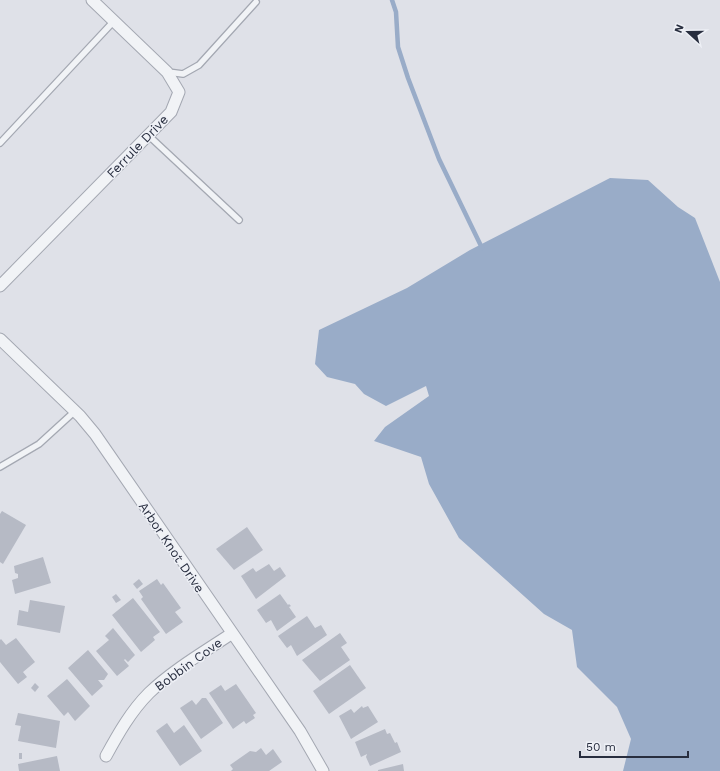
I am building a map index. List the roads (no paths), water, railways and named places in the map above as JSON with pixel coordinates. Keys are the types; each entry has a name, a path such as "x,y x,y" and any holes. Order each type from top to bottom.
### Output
{"street":[{"name":"Ferrule Drive","path":"0,286 171,112 179,92 168,72 92,0"},
{"name":"Arbor Knot Drive","path":"0,339 95,434 231,634 300,731 323,771"},
{"name":"Bobbin Cove","path":"106,756 122,726 148,693 231,634"}],"lane":[{"path":"168,72 183,74 199,65 256,2"},
{"path":"0,143 114,21"},
{"path":"148,135 239,220"},
{"path":"0,467 39,444 74,412"}],"water":[{"path":"610,178 648,180 678,207 695,218 720,282 720,771 623,771 631,739 617,707 577,667 572,630 544,614 459,538 429,484 421,457 374,441 385,427 429,396 426,386 386,406 364,394 355,384 327,377 315,364 319,330 407,288 470,250"}],"waterway":[{"path":"392,0 396,12 398,47 408,78 439,159 482,248"}]}
